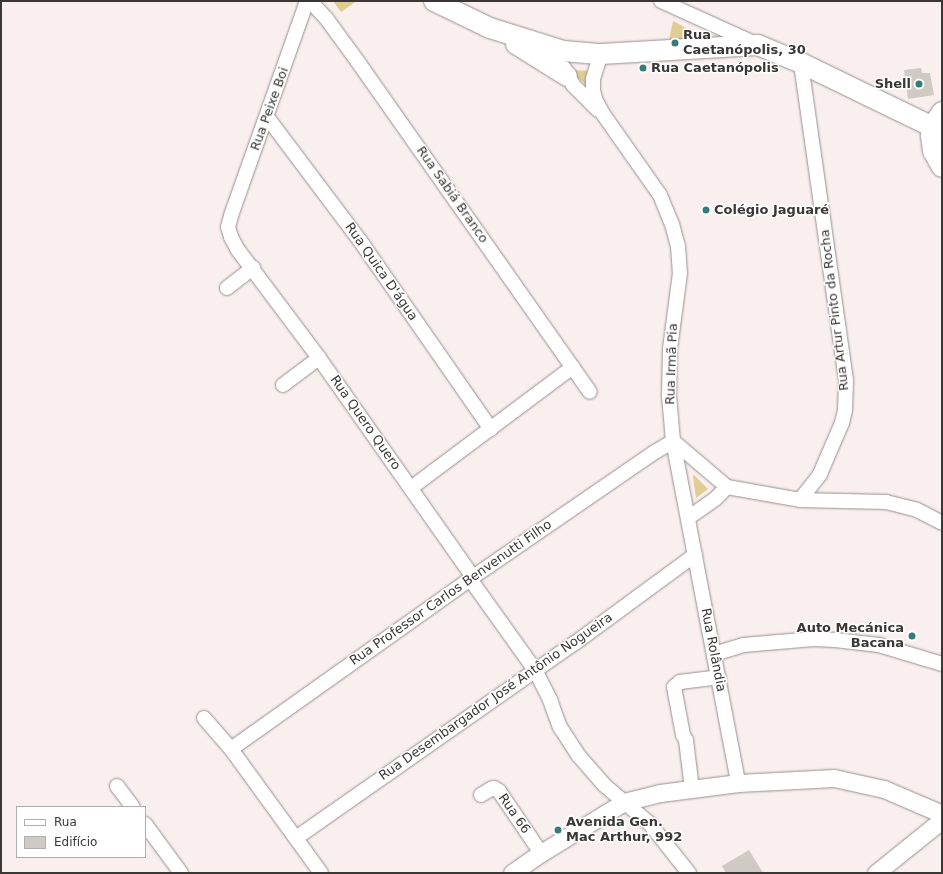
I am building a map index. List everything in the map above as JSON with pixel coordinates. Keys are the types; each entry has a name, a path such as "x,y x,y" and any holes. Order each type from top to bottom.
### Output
{"main road":[{"path":"434,1 490,28 567,76"},
{"path":"490,28 563,51 601,54 758,45 937,120 931,135 933,151 942,167"}],"street":[{"name":"Rua Peixe Boi","path":"231,216 309,1"},
{"name":"Rua Sabiá Branco","path":"309,1 326,18 358,62 590,392"},
{"path":"662,1 758,45"},
{"name":"Rua Irmã Pia","path":"563,51 562,64 567,76 582,95 603,114"},
{"name":"Rua Irmã Pia","path":"601,54 593,79 593,90 603,114 660,195 672,224 678,246 680,273 670,349 668,396 673,441"},
{"name":"Rua Artur Pinto da Rocha","path":"800,500 820,474 842,424 845,410 846,380 802,63"},
{"name":"Rua Quica D'água","path":"268,117 362,245 491,429"},
{"name":"Rua Quero Quero","path":"231,216 228,227 231,237 238,250 253,268 411,488 534,670 568,742 603,784 650,824 688,873"},
{"path":"227,288 253,268"},
{"path":"283,386 318,358"},
{"path":"411,488 573,367"},
{"path":"673,441 727,487 800,500 886,502 917,510 942,523"},
{"name":"Rua Rolândia","path":"673,441 738,783"},
{"name":"Rua Professor Carlos Benvenutti Filho","path":"231,749 472,578 673,441"},
{"path":"688,518 715,499 727,487"},
{"name":"Rua Desembargador José Antônio Nogueira","path":"296,838 695,555"},
{"path":"714,654 743,646 814,639 879,645 942,664"},
{"path":"692,789 686,740 683,735 674,688 680,682 719,677"},
{"path":"204,718 231,749 321,873"},
{"path":"512,873 541,853 624,802 646,796 692,789 738,783 834,778 884,789 942,814"},
{"path":"117,786 132,806"},
{"name":"Rua 66","path":"481,795 494,788 499,791 541,853"},
{"path":"876,873 942,820"},
{"path":"146,825 181,873"}],"shaded area":[{"path":"333,1 357,1 341,12"},
{"path":"673,21 703,37 669,40"},
{"path":"568,70 594,71 589,87"},
{"path":"694,475 708,489 696,498 693,477"}],"building":[{"name":"Shell","path":"921,68 922,73 930,73 934,95 908,99 904,70"},
{"path":"749,850 763,873 726,873 722,866"}],"place":[{"name":"Rua Caetanópolis, 30","path":"675,43"},
{"name":"Rua Caetanópolis","path":"643,68"},
{"name":"Shell","path":"919,84"},
{"name":"Colégio Jaguaré","path":"706,210"},
{"name":"Auto Mecánica Bacana","path":"912,636"},
{"name":"Avenida Gen. Mac Arthur, 992","path":"558,830"}]}
